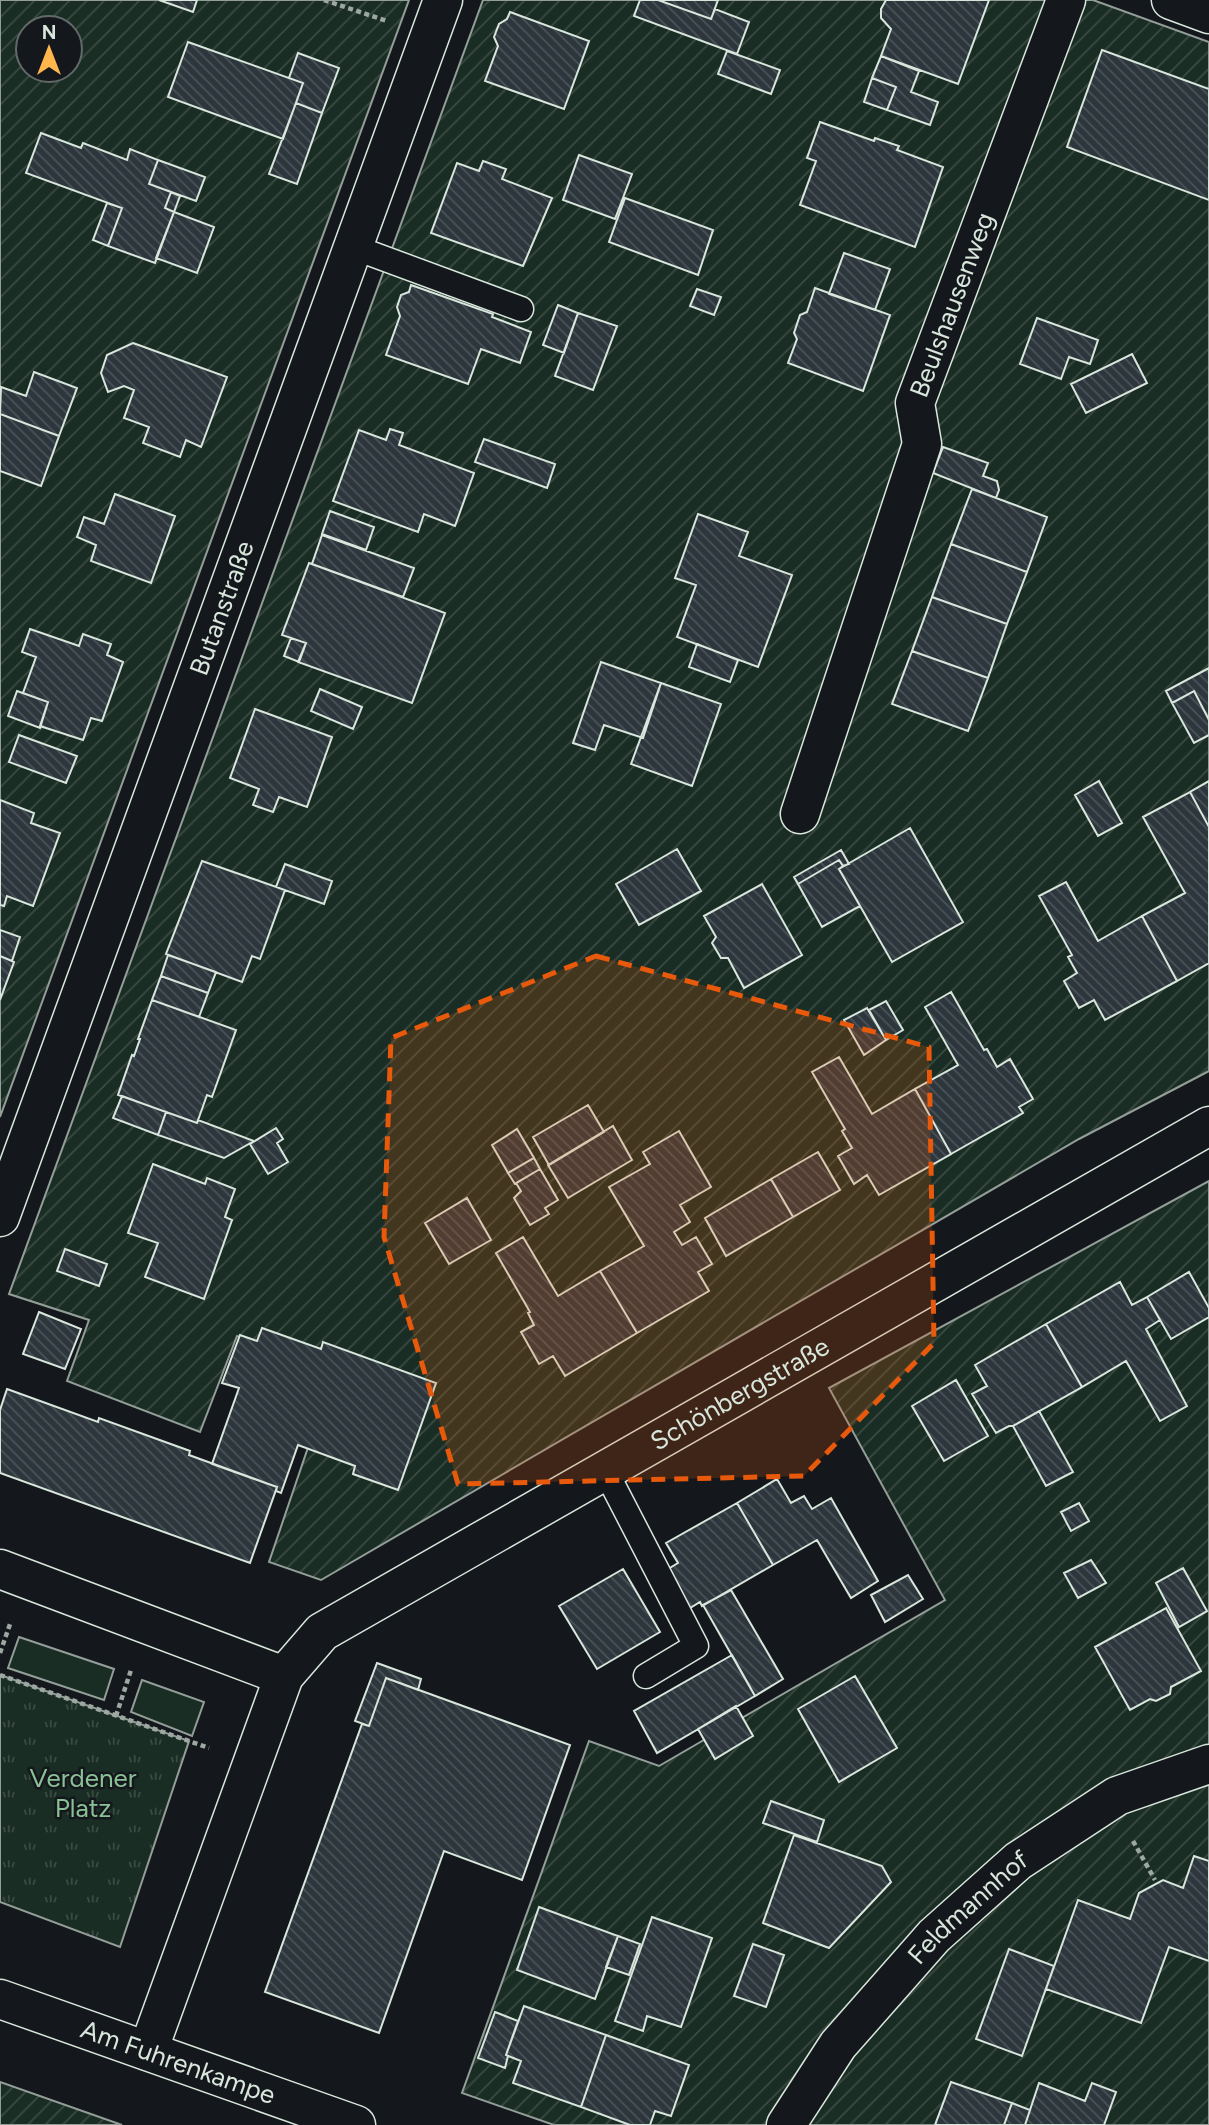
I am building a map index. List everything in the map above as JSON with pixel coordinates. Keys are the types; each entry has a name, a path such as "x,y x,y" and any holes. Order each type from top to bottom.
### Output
{"street":[{"name":"Butanstraße","path":"0,1217 443,0"},
{"name":"Beulshausenweg","path":"800,814 922,444 915,403 1066,0"},
{"path":"1171,0 1209,14"},
{"name":"Schönbergstraße","path":"284,1676 322,1632 1209,1126"},
{"path":"0,1569 284,1676 148,2051"},
{"name":"Feldmannhof","path":"786,2125 847,2035 934,1936 1018,1861 1117,1796 1209,1764"},
{"name":"Am Fuhrenkampe","path":"0,1999 356,2125"}],"lane":[{"path":"353,247 521,309"},
{"path":"606,1472 696,1646 646,1676"}],"path":[{"path":"324,0 430,35"},
{"path":"0,1675 252,1763"}],"highlighted area":[{"path":"596,956 929,1047 934,1343 804,1476 458,1484 384,1237 391,1038"}],"green space":[{"path":"0,0 409,0 0,1117"},
{"path":"483,0 1093,0 1209,42 1209,1071 1079,1139 321,1580 269,1562 333,1374 237,1336 200,1432 67,1381 89,1320 9,1294"},
{"path":"1209,1181 1209,2125 554,2125 462,2093 589,1741 659,1766 945,1600 829,1388"},
{"path":"19,1637 114,1669 104,1700 8,1668"},
{"name":"Verdener Platz","path":"0,1675 189,1741 120,1947 0,1902"},
{"path":"142,1680 204,1702 192,1736 131,1712"},
{"path":"0,2082 122,2125 0,2125"}],"building":[{"path":"159,0 197,0 193,12"},
{"path":"640,0 658,0 711,19 715,9 749,22 737,54 634,16"},
{"path":"658,0 718,0 711,19"},
{"path":"886,0 989,0 958,84 881,56 891,29 881,18 881,9"},
{"path":"510,12 589,41 564,109 485,81 498,46 494,37 499,24 507,19"},
{"path":"188,42 303,83 283,139 168,97"},
{"path":"1102,50 1209,89 1209,200 1067,147"},
{"path":"727,51 780,70 771,94 718,74"},
{"path":"298,53 339,68 322,113 296,103 303,83 289,78"},
{"path":"881,56 919,71 911,92 938,102 930,125 887,110 896,87 872,78"},
{"path":"872,78 896,87 887,110 864,102"},
{"path":"296,103 322,113 297,184 269,174"},
{"path":"820,122 874,141 875,138 899,146 897,150 943,167 915,247 800,205 816,161 807,158"},
{"path":"41,133 81,148 83,143 127,160 130,149 158,160 149,184 171,192 165,208 174,212 155,263 108,246 122,208 26,173"},
{"path":"579,155 632,174 615,219 563,200"},
{"path":"158,160 205,177 196,201 149,184"},
{"path":"483,161 506,169 502,179 552,198 523,266 431,233 457,163 479,171"},
{"path":"171,192 180,196 174,212 165,208"},
{"path":"625,198 713,230 698,275 609,242"},
{"path":"107,203 122,208 108,246 93,240"},
{"path":"174,212 214,227 197,273 156,258"},
{"path":"844,253 890,269 875,310 829,294"},
{"path":"411,285 493,314 492,317 531,332 520,363 481,349 468,384 386,355 400,316 397,307 401,295 409,292"},
{"path":"815,288 890,315 863,391 788,363 797,339 794,333 800,315 807,312"},
{"path":"697,289 721,297 714,315 690,306"},
{"path":"558,305 578,313 564,353 543,345"},
{"path":"578,313 617,326 593,390 555,376"},
{"path":"1037,318 1098,340 1090,364 1069,357 1061,379 1020,364"},
{"path":"133,343 227,377 201,447 186,440 180,457 143,443 149,427 124,418 134,390 124,386 108,392 101,373 107,355"},
{"path":"1132,354 1147,383 1086,413 1071,384"},
{"path":"34,372 77,388 59,436 0,414 1,387 26,396"},
{"path":"0,414 59,436 41,486 0,471"},
{"path":"390,429 403,433 399,445 474,473 455,526 424,514 418,532 333,501 359,430 386,440"},
{"path":"484,439 555,464 547,488 475,462"},
{"path":"943,447 988,463 983,476 997,481 999,490 996,498 933,473"},
{"path":"972,489 1047,517 1027,572 951,544"},
{"path":"115,494 175,516 151,583 91,561 96,545 77,537 84,517 104,524"},
{"path":"330,511 374,527 366,550 322,534"},
{"path":"698,514 748,532 739,556 792,575 758,667 677,637 696,585 675,578"},
{"path":"322,535 414,568 403,597 312,564"},
{"path":"951,544 1027,572 1007,624 932,597"},
{"path":"309,563 445,613 412,703 298,662 306,643 282,635"},
{"path":"932,597 1007,624 988,678 912,651"},
{"path":"30,629 79,646 83,634 111,644 107,655 123,662 102,721 91,718 83,740 40,726 48,702 23,693 36,657 22,652"},
{"path":"291,638 306,643 299,662 284,656"},
{"path":"697,644 738,660 730,682 689,667"},
{"path":"912,651 988,678 968,731 892,704"},
{"path":"601,662 661,683 643,738 604,725 595,750 573,743"},
{"path":"1209,668 1209,720 1194,691 1172,703 1166,691"},
{"path":"661,683 721,704 692,786 631,764"},
{"path":"320,689 362,707 353,729 311,711"},
{"path":"17,691 48,702 40,728 8,716"},
{"path":"1194,691 1209,720 1209,735 1194,743 1172,703"},
{"path":"255,709 332,737 307,807 279,797 273,812 253,805 259,789 230,778"},
{"path":"19,735 77,756 66,783 9,762"},
{"path":"1099,781 1122,823 1098,836 1075,795"},
{"path":"1209,781 1209,827 1190,792"},
{"path":"1190,792 1209,827 1209,963 1177,981 1142,916 1185,893 1143,817"},
{"path":"0,800 34,813 31,823 60,833 33,906 7,896 4,906 0,905"},
{"path":"910,828 963,922 892,962 839,869"},
{"path":"677,849 701,891 639,925 616,884"},
{"path":"841,850 849,864 843,866 839,860 798,884 794,877"},
{"path":"839,860 843,866 839,869 860,906 822,927 798,884"},
{"path":"202,861 285,890 260,959 252,956 242,982 166,954"},
{"path":"285,864 332,881 324,904 276,887"},
{"path":"1066,882 1098,941 1142,916 1177,981 1105,1020 1094,1000 1079,1008 1064,981 1077,973 1068,957 1072,955 1039,896"},
{"path":"762,884 802,955 744,988 728,958 721,958 712,943 716,937 704,916"},
{"path":"0,930 20,937 12,961 0,956"},
{"path":"168,955 216,972 208,993 161,976"},
{"path":"0,956 14,962 0,1000"},
{"path":"161,976 208,993 199,1017 152,1000"},
{"path":"951,992 984,1050 987,1049 997,1067 1010,1059 1033,1099 1019,1107 1023,1113 951,1154 915,1089 958,1065 925,1007"},
{"path":"152,1000 236,1030 212,1097 207,1095 197,1123 118,1095"},
{"path":"886,1001 903,1030 886,1040 869,1010"},
{"path":"867,1008 886,1040 864,1055 844,1020"},
{"path":"839,1057 872,1114 915,1089 951,1154 879,1195 867,1175 854,1184 838,1156 852,1148 842,1131 845,1129 812,1072"},
{"path":"122,1096 166,1112 158,1135 113,1118"},
{"path":"588,1105 604,1132 549,1165 533,1137"},
{"path":"166,1112 197,1123 198,1120 254,1141 224,1158 158,1135"},
{"path":"613,1126 632,1160 568,1198 548,1165"},
{"path":"276,1128 283,1139 277,1143 288,1162 268,1174 250,1144"},
{"path":"517,1129 534,1158 508,1173 492,1145"},
{"path":"679,1131 711,1187 680,1205 690,1222 674,1232 682,1245 696,1237 712,1264 698,1272 709,1291 637,1333 600,1271 644,1246 609,1187 650,1164 643,1152"},
{"path":"818,1152 840,1190 793,1217 771,1179"},
{"path":"534,1158 540,1169 515,1184 508,1173"},
{"path":"153,1164 205,1184 207,1178 235,1189 225,1217 232,1220 204,1299 145,1277 158,1243 128,1233"},
{"path":"540,1169 558,1200 545,1208 549,1214 530,1225 514,1198 521,1191 516,1183"},
{"path":"771,1179 793,1217 726,1256 705,1218"},
{"path":"467,1198 491,1240 449,1264 425,1223"},
{"path":"523,1237 558,1296 600,1271 637,1333 565,1376 553,1356 539,1364 521,1332 534,1325 528,1313 530,1312 496,1253"},
{"path":"65,1249 107,1264 99,1286 57,1271"},
{"path":"1189,1272 1209,1308 1209,1317 1171,1339 1147,1297"},
{"path":"1120,1282 1132,1305 1147,1297 1160,1320 1146,1329 1187,1406 1160,1421 1126,1361 1082,1387 1046,1324"},
{"path":"39,1312 81,1329 65,1369 23,1354"},
{"path":"1046,1324 1082,1387 996,1433 972,1394 987,1386 975,1365"},
{"path":"262,1328 321,1349 323,1342 436,1383 398,1490 353,1474 355,1466 298,1445 281,1493 276,1491 277,1487 212,1464 239,1388 222,1383 240,1335 257,1341"},
{"path":"956,1380 988,1436 944,1461 912,1406"},
{"path":"7,1389 190,1451 189,1455 277,1487 250,1563 0,1473 0,1410"},
{"path":"1039,1411 1073,1472 1046,1486 1013,1426"},
{"path":"777,1479 791,1503 804,1496 812,1509 831,1498 878,1581 851,1598 817,1540 773,1565 737,1503"},
{"path":"737,1503 773,1565 702,1606 700,1602 687,1610 663,1572 678,1563 666,1543"},
{"path":"1079,1503 1089,1521 1071,1531 1061,1512"},
{"path":"1091,1560 1106,1583 1078,1598 1064,1573"},
{"path":"1183,1568 1207,1611 1179,1627 1156,1583"},
{"path":"623,1569 660,1632 597,1669 559,1606"},
{"path":"908,1575 923,1599 885,1622 871,1595"},
{"path":"731,1590 783,1679 755,1696 703,1605"},
{"path":"1166,1608 1201,1671 1171,1687 1170,1694 1156,1701 1150,1699 1130,1710 1095,1647"},
{"path":"732,1655 755,1696 657,1753 634,1711"},
{"path":"377,1663 421,1679 418,1690 386,1678 369,1726 355,1721"},
{"path":"855,1676 897,1748 839,1782 798,1709"},
{"path":"386,1678 570,1745 522,1880 444,1851 379,2033 265,1992 362,1724 369,1726"},
{"path":"736,1706 753,1736 715,1759 698,1729"},
{"path":"771,1801 824,1820 817,1842 763,1823"},
{"path":"794,1835 882,1866 891,1882 829,1948 763,1923"},
{"path":"1194,1856 1209,1861 1209,1961 1169,1947 1141,2023 1046,1989 1078,1900 1130,1919 1139,1893 1163,1880 1183,1888"},
{"path":"539,1907 618,1936 595,1999 517,1970"},
{"path":"652,1917 712,1938 681,2027 647,2016 643,2031 615,2021"},
{"path":"618,1936 640,1944 629,1975 606,1967"},
{"path":"753,1944 784,1955 766,2007 734,1996"},
{"path":"1009,1949 1054,1966 1022,2056 976,2039"},
{"path":"524,2006 606,2035 581,2107 513,2083 521,2061 506,2055"},
{"path":"495,2012 518,2021 506,2055 505,2068 478,2058"},
{"path":"606,2035 689,2065 671,2116 655,2111 650,2125 630,2125 581,2107"},
{"path":"951,2082 1012,2103 1004,2125 935,2125"},
{"path":"1039,2083 1085,2101 1092,2083 1116,2092 1104,2125 1025,2125"},
{"path":"1012,2103 1030,2110 1025,2125 1004,2125"}]}
